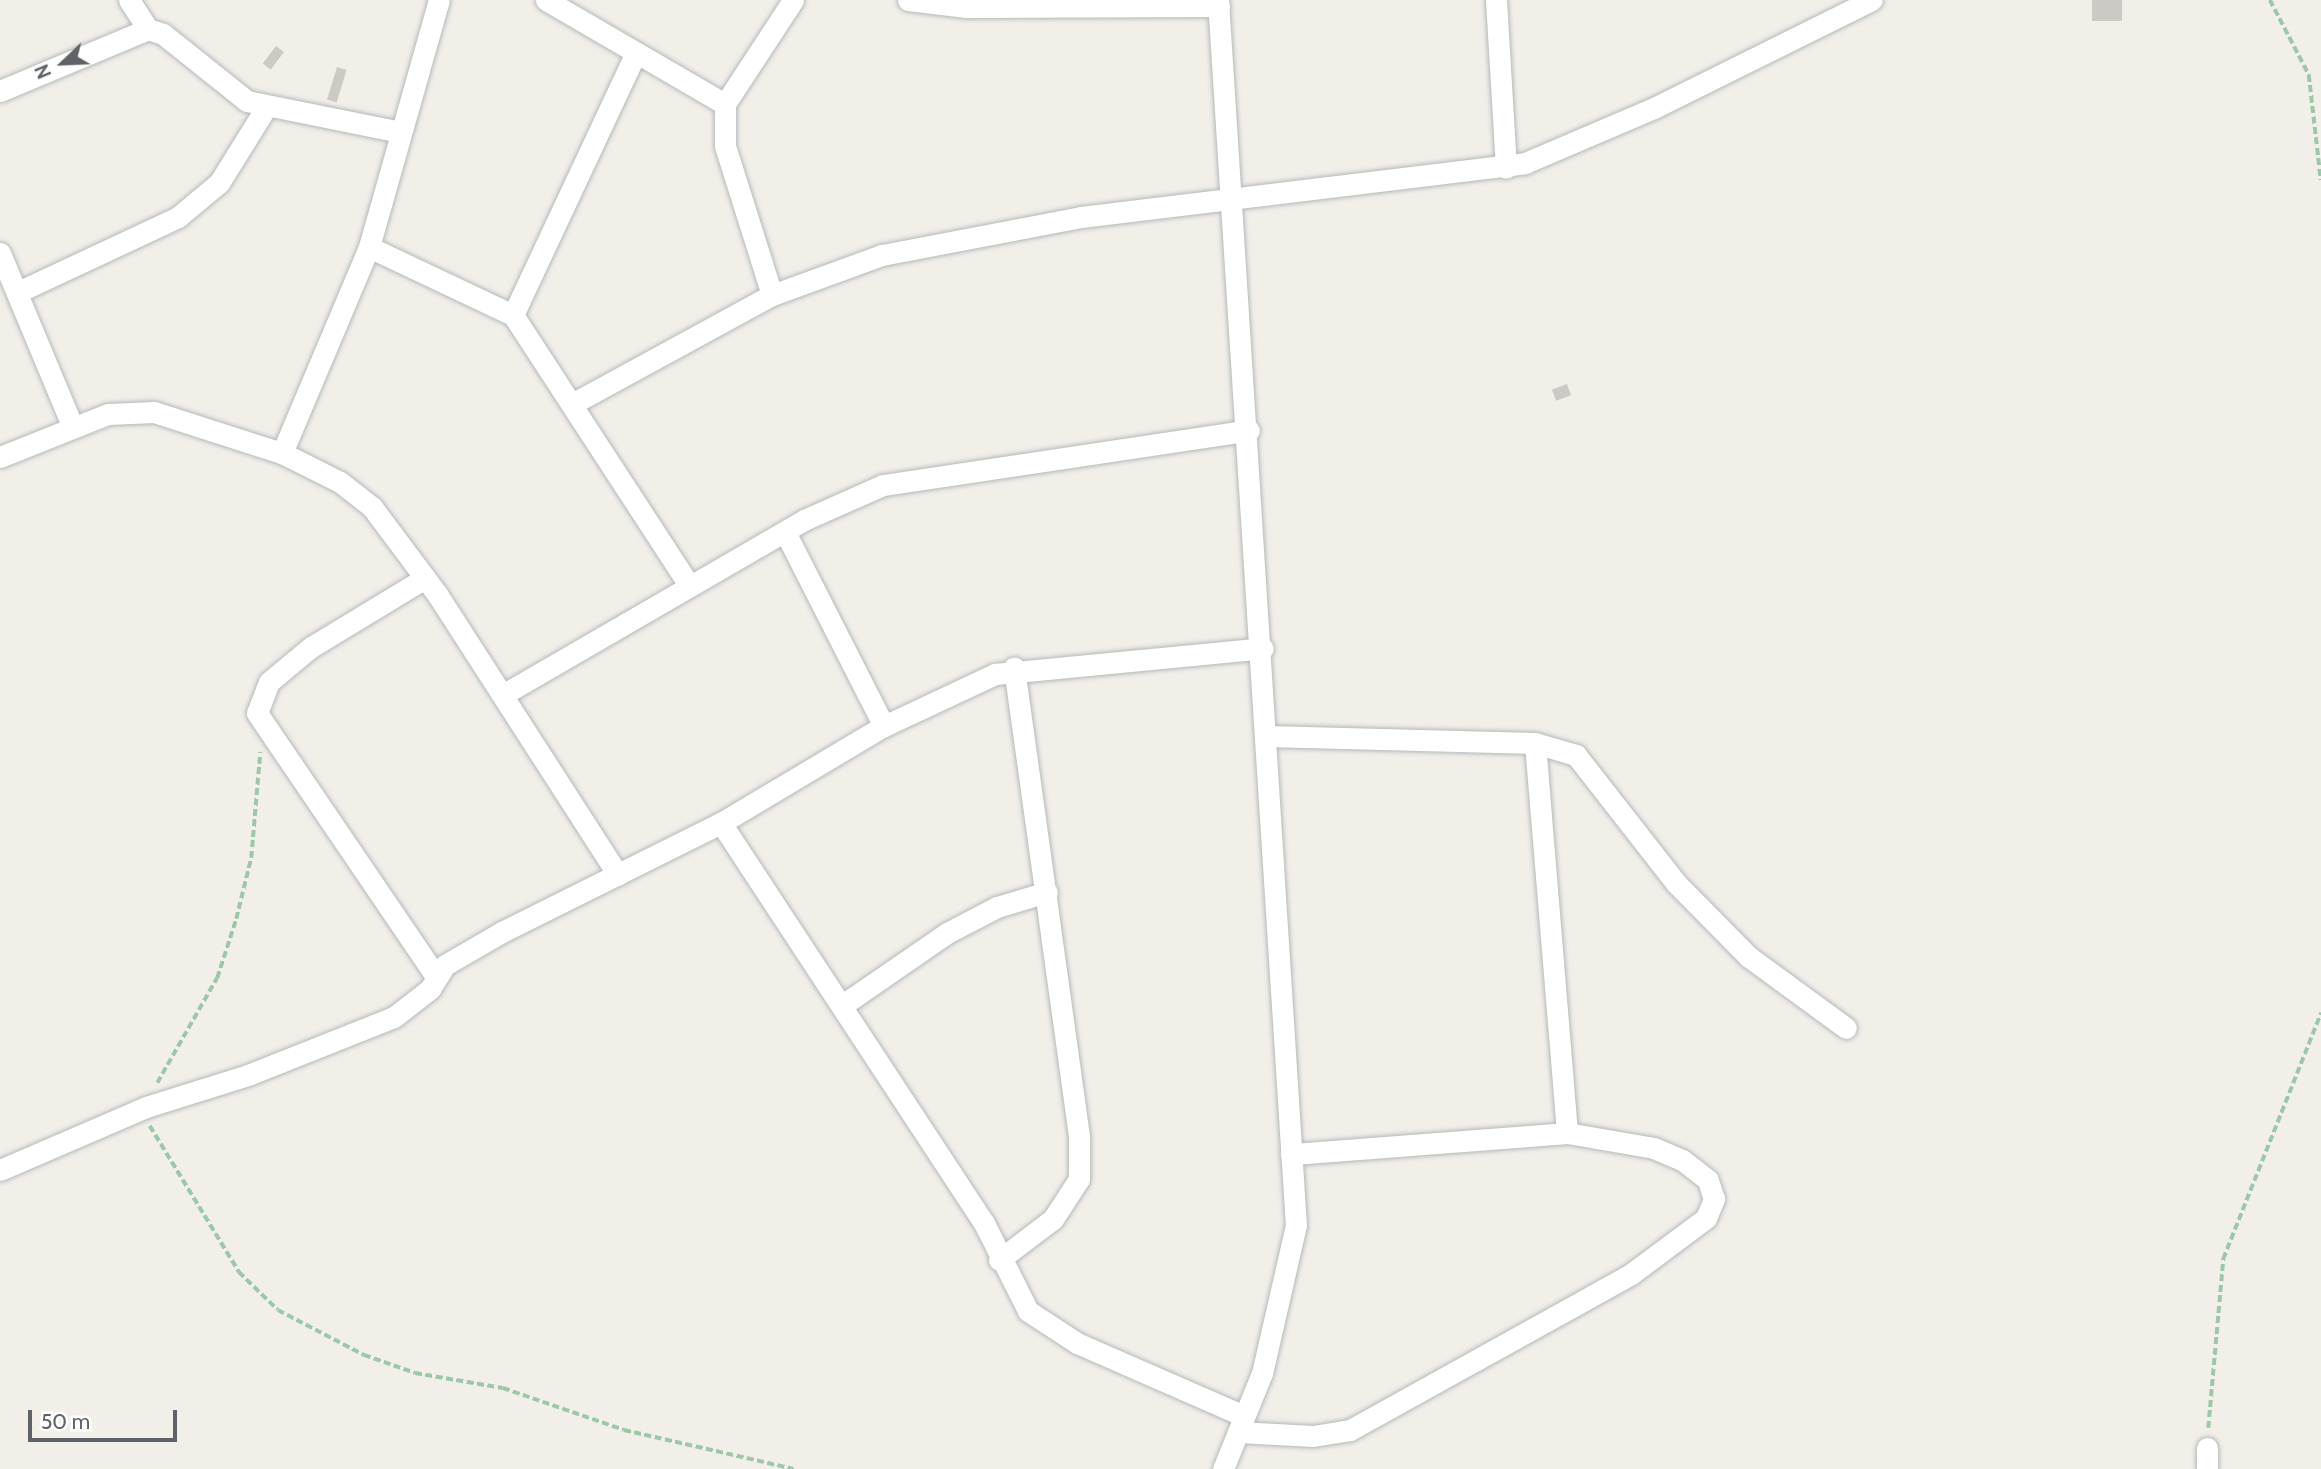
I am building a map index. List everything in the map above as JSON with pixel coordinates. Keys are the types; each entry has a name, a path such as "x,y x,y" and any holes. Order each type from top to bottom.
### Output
{"street":[{"path":"129,0 148,29 163,34 220,84 267,106 401,132"},
{"path":"282,453 369,247 439,0"},
{"path":"546,0 725,104"},
{"path":"772,295 725,146 725,104 793,0"},
{"path":"908,0 965,7 1031,2 1218,3 1263,648 1296,1225 1286,1291 1223,1469"},
{"path":"1496,0 1506,168"},
{"path":"572,404 772,295 882,255 1081,217 1231,203 1506,168 1654,108 1872,0"},
{"path":"0,91 148,29"},
{"path":"513,315 635,54"},
{"path":"18,292 178,217 219,183 267,106"},
{"path":"369,247 513,315 690,585"},
{"path":"0,253 72,425"},
{"path":"0,457 72,425 108,414 154,412 282,453 340,482 372,507 425,578 504,694 618,875"},
{"path":"504,694 785,531 883,485 922,474 1249,430"},
{"path":"785,531 884,726"},
{"path":"425,578 311,647 269,682 257,713 266,734 436,976"},
{"path":"0,1170 143,1108 394,1017 415,1004 436,976 502,932 721,823 884,726 1014,667 1263,648"},
{"path":"999,1260 1053,1219 1079,1179 1047,892 1014,667"},
{"path":"1267,736 1535,743 1576,755 1685,892 1749,957 1846,1028"},
{"path":"1535,743 1567,1133"},
{"path":"721,823 844,1004 984,1223 1011,1288 1050,1329 1241,1424 1313,1436 1350,1430 1631,1274 1706,1218 1714,1199 1707,1180 1682,1160 1654,1148 1567,1133 1291,1154"},
{"path":"844,1004 947,933 997,907 1047,892"}],"path":[{"path":"2270,0 2309,75 2321,180"},
{"path":"266,734 256,767 251,858 218,978 143,1108 239,1272 278,1310 364,1355 415,1373 503,1388 624,1430 794,1469"},
{"path":"2207,1458 2223,1259 2321,1013"}],"building":[{"path":"2092,0 2122,0 2122,21 2092,21"},
{"path":"276,46 284,52 271,70 263,64"},
{"path":"337,67 347,70 337,102 327,100"},
{"path":"1567,384 1571,395 1556,401 1552,389"}]}
